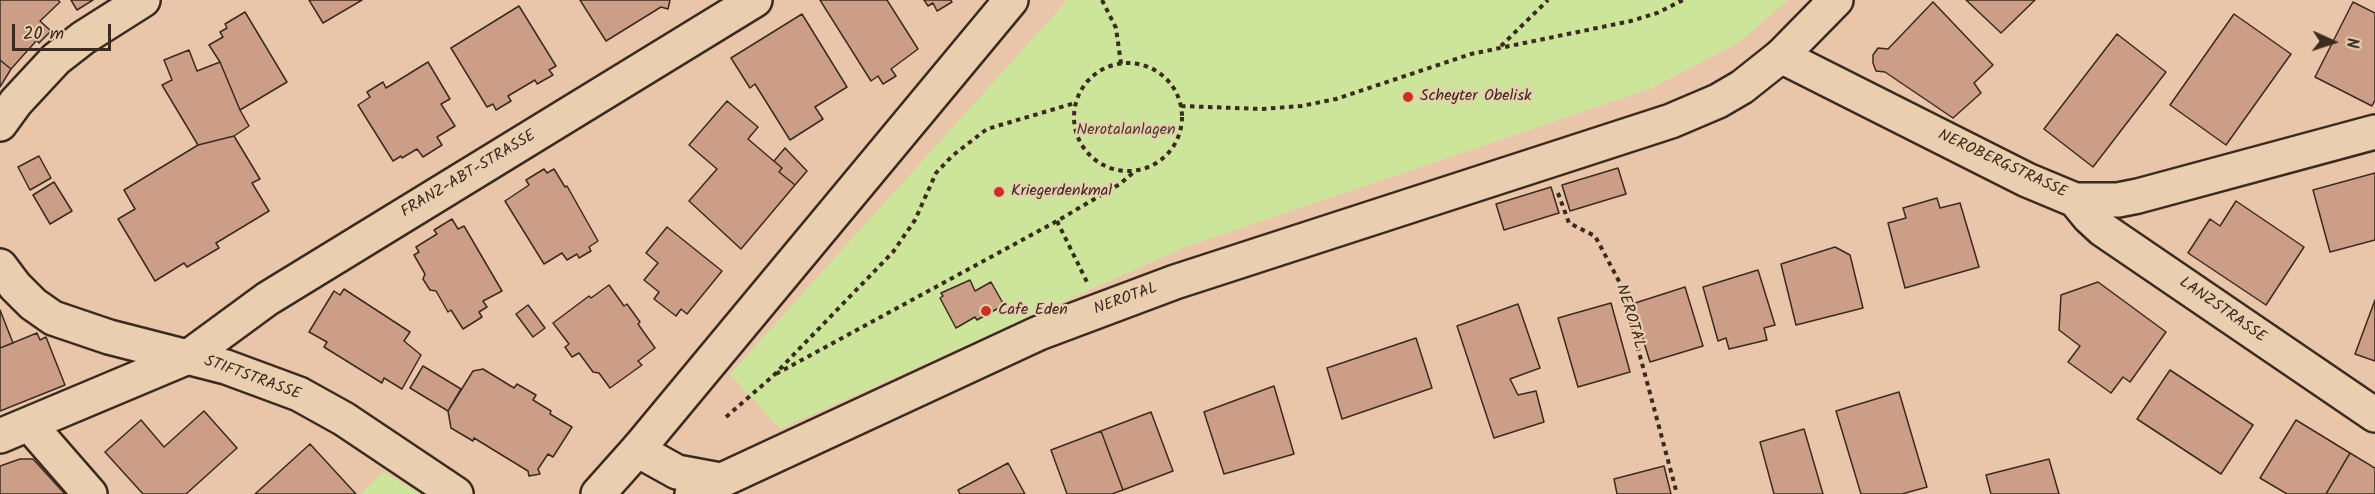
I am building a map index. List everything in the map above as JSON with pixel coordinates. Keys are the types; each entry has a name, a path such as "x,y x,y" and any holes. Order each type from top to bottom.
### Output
{"street":[{"path":"0,124 16,102 57,59 83,38 143,0"},
{"name":"FRANZ-ABT-STRASSE","path":"188,357 267,298 755,0"},
{"path":"598,494 639,448 1011,0"},
{"name":"NEROTAL","path":"639,448 650,457 706,487 1039,333 1175,282 1671,121 1718,101 1742,87 1781,56 1836,0"},
{"name":"NEROBERGSTRASSE","path":"1781,56 2027,180 2075,200 2118,200 2138,196 2375,132"},
{"name":"LANZSTRASSE","path":"2075,200 2088,217 2102,229 2375,415"},
{"path":"0,266 27,298 53,318 109,337 188,357"},
{"name":"STIFTSTRASSE","path":"15,430 188,357 255,376 299,394 344,419 456,494"},
{"path":"15,430 90,494"}],"path":[{"path":"1102,0 1116,28 1120,64"},
{"path":"1500,46 1548,0"},
{"path":"1181,106 1262,109 1301,106 1347,96 1425,68 1500,46 1631,21 1657,13 1683,0"},
{"path":"1120,64 1143,66 1160,74 1175,91 1181,106 1180,130 1173,147 1164,158 1149,167 1135,171 1122,172 1092,159 1082,146 1075,129 1076,103 1087,82 1107,68 1120,64"},
{"path":"726,417 773,376 893,252 915,220 936,173 952,156 987,129 1076,103"},
{"name":"NEROTAL","path":"1547,161 1569,223 1594,236 1621,285 1677,494"},
{"path":"773,376 1057,221 1120,184 1135,171"},
{"path":"1057,221 1101,310"}],"green space":[{"name":"Nerotalanlagen","path":"1065,0 1788,0 1737,44 1650,89 1183,248 780,429 730,374 1065,3"},
{"path":"383,472 420,494 361,494"}],"building":[{"path":"0,0 58,0 60,2 40,21 51,31 39,43 37,40 11,69 0,60"},
{"path":"71,0 93,0 77,10"},
{"path":"309,0 362,0 323,23"},
{"path":"580,0 670,0 668,9 661,7 606,41"},
{"path":"820,0 887,0 918,49 891,69 896,76 883,84 878,76 871,81"},
{"path":"924,0 951,0 952,2 937,11 933,3 928,6"},
{"path":"1966,0 2035,0 2001,33"},
{"path":"1933,2 1993,65 1974,83 1981,93 1953,118 1885,72 1876,71 1873,63 1873,55 1878,48 1888,49"},
{"path":"2353,2 2375,13 2375,100 2372,106 2315,77"},
{"path":"519,6 556,66 549,70 553,75 537,84 535,80 508,96 511,101 496,110 493,104 487,107 451,48"},
{"path":"245,12 287,82 240,110 220,62 209,45 223,37 220,32 227,28 225,24"},
{"path":"802,14 847,87 815,107 823,119 790,140 755,84 750,88 731,58"},
{"path":"2234,14 2291,54 2226,145 2170,105"},
{"path":"2117,34 2166,72 2093,167 2044,129"},
{"path":"189,50 197,71 220,62 249,126 234,136 198,145 162,85 172,80 164,60"},
{"path":"0,60 11,69 0,87"},
{"path":"428,62 450,99 441,104 455,126 437,137 442,145 423,157 417,149 393,161 358,105 370,97 367,92 383,82 386,88"},
{"path":"727,101 758,127 748,139 782,168 779,172 795,185 741,249 689,201 717,169 689,145"},
{"path":"234,136 260,179 252,183 269,211 216,243 219,248 187,267 184,263 155,281 118,219 135,209 124,190 198,145"},
{"path":"785,148 807,171 795,185 779,172 782,168 774,161"},
{"path":"39,156 51,178 30,190 18,167"},
{"path":"1618,168 1626,194 1570,211 1562,185"},
{"path":"544,169 547,173 554,169 565,187 567,186 598,241 589,247 591,251 579,258 577,254 567,260 562,253 544,264 505,201 529,185 526,180"},
{"path":"2375,173 2375,240 2330,252 2313,190"},
{"path":"54,182 72,211 50,224 33,195"},
{"path":"1551,187 1559,213 1504,230 1496,204"},
{"path":"1937,198 1940,208 1960,203 1979,267 1905,288 1888,223 1906,218 1903,208"},
{"path":"2236,201 2304,247 2266,305 2188,253 2210,219 2220,226"},
{"path":"452,219 458,229 464,226 502,291 483,301 487,307 479,312 482,317 463,329 451,310 448,312 436,291 430,290 423,279 425,274 414,255 419,252 416,247 437,234 434,230"},
{"path":"667,227 722,271 687,314 681,309 676,316 654,299 659,292 644,280 658,263 646,253"},
{"path":"1835,247 1850,255 1863,308 1796,325 1781,264"},
{"path":"1758,270 1775,325 1764,328 1767,340 1729,349 1726,338 1718,341 1703,287"},
{"path":"970,280 975,291 991,282 1004,305 977,320 975,317 956,328 940,298 943,296 941,293"},
{"path":"2098,282 2166,332 2130,382 2123,377 2111,393 2068,362 2080,346 2059,330 2061,295"},
{"path":"609,285 624,306 627,304 655,348 638,361 642,365 610,388 599,373 593,372 579,353 572,357 565,347 569,344 553,323 589,296 591,298"},
{"path":"1685,287 1703,346 1650,362 1632,304"},
{"path":"344,289 410,332 404,341 421,355 402,389 384,378 382,383 324,347 327,342 309,332 334,291 340,295"},
{"path":"2375,300 2375,361 2355,354"},
{"path":"1611,303 1630,372 1578,387 1558,318"},
{"path":"1518,304 1540,368 1510,379 1518,395 1536,391 1544,422 1494,438 1457,326"},
{"path":"528,305 545,328 533,337 516,314"},
{"path":"0,310 13,343 0,348"},
{"path":"37,333 40,340 46,337 65,385 0,411 0,348"},
{"path":"1416,338 1432,388 1342,419 1327,368"},
{"path":"423,366 461,389 448,411 410,388"},
{"path":"483,369 514,388 517,384 536,395 533,400 551,411 550,414 572,427 553,457 548,454 538,469 540,474 529,476 528,471 474,438 473,441 451,428 448,411 473,371"},
{"path":"2170,370 2253,425 2221,474 2137,419"},
{"path":"1274,386 1294,454 1224,474 1204,412"},
{"path":"1899,392 1927,487 1902,494 1861,494 1836,411"},
{"path":"204,411 237,448 186,494 143,494 105,452 141,420 164,447"},
{"path":"1151,412 1173,471 1123,490 1101,431"},
{"path":"2296,420 2350,453 2326,494 2287,494 2260,478"},
{"path":"1804,429 1823,494 1774,494 1760,442"},
{"path":"1101,431 1123,490 1112,494 1067,494 1051,450"},
{"path":"310,444 356,494 255,494"},
{"path":"2350,453 2375,468 2375,494 2326,494"},
{"path":"20,459 33,459 65,494 0,494 0,466"},
{"path":"2049,459 2059,494 1991,494 1986,475"},
{"path":"1008,463 1025,494 960,494 958,490"},
{"path":"1664,466 1671,494 1617,494 1614,479"}],"place":[{"name":"Scheyter Obelisk","path":"1408,97"},
{"name":"Kriegerdenkmal","path":"999,192"},
{"name":"Cafe Eden","path":"986,311"}]}
